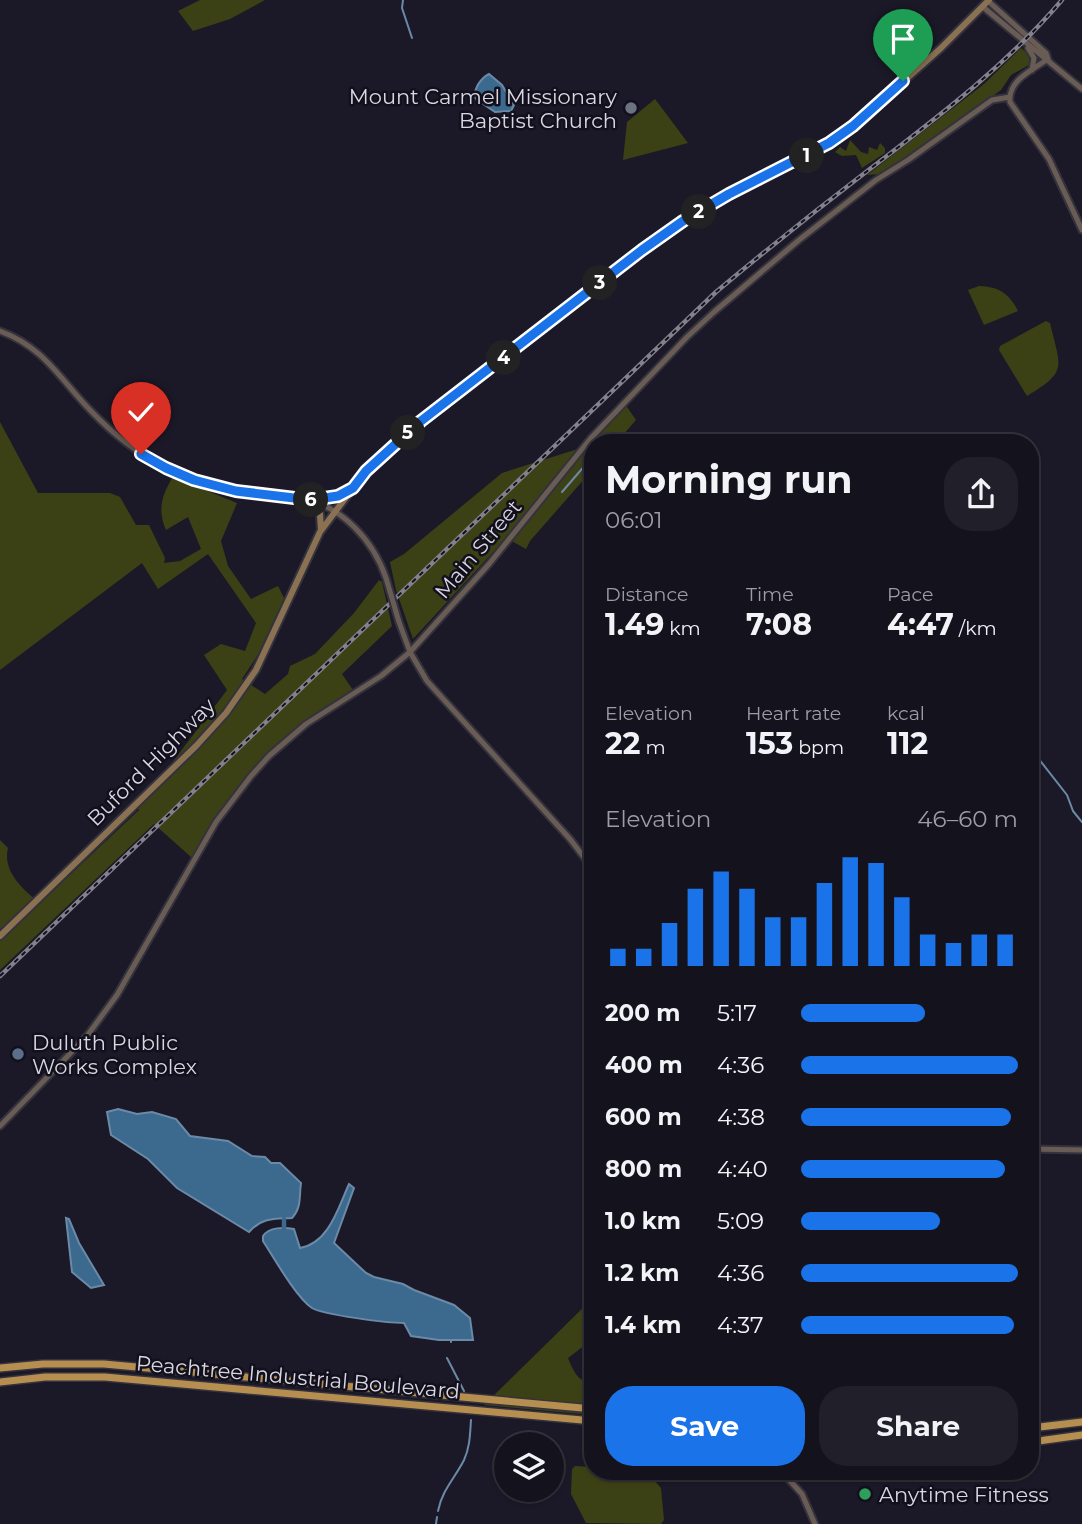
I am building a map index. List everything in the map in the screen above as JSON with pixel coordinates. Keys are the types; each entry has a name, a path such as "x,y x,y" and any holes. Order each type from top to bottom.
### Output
{"highway":[{"name":"Peachtree Industrial Boulevard","path":"0,1368 43,1364 104,1364 584,1408"},
{"name":"Peachtree Industrial Boulevard","path":"0,1382 45,1377 105,1377 584,1420"},
{"path":"1039,1427 1082,1422"},
{"path":"1039,1441 1082,1435"}],"main road":[{"name":"Buford Highway","path":"0,936 196,746 245,689 268,647 320,532 366,471 421,421 642,250 683,221 729,194 820,149 853,126 941,48 988,0"},
{"path":"975,1 983,7"},
{"path":"320,532 320,514 311,500 332,498 353,488"}],"street":[{"path":"988,0 1040,47 1048,59"},
{"path":"983,7 1082,89"},
{"path":"1024,43 1034,56 1032,70"},
{"name":"Main Street","path":"595,434 687,337 789,248 876,180 992,100 1010,97 1014,84 1048,59"},
{"path":"1010,97 1014,111 1049,159 1082,230"},
{"path":"0,331 24,341 46,358 90,410 141,454 194,480 236,491 311,500 335,511 366,538 380,561 410,652 427,681 584,857"},
{"name":"Main Street","path":"0,1126 102,1018 216,822 251,776 287,739 306,724 381,676 410,652 489,564 584,447"},
{"path":"1039,1149 1082,1150"},
{"path":"789,1480 802,1494 815,1524"}],"green space":[{"path":"200,0 265,0 230,19 193,31 178,11"},
{"path":"1021,48 1030,56 1029,65 1011,75 1001,90 895,166 881,174 867,175 984,84"},
{"path":"655,99 688,143 623,160 627,122"},
{"path":"850,140 861,152 868,154 869,147 877,150 880,143 885,148 885,153 862,168 856,155 842,156 835,152 840,147 846,151"},
{"path":"979,286 1003,292 1018,311 984,325 968,290"},
{"path":"1046,321 1050,323 1057,349 1058,367 1050,380 1027,396 999,350 1000,346"},
{"path":"625,404 636,420 624,434 595,434"},
{"path":"0,422 38,493 110,493 120,497 136,525 149,525 165,558 164,563 180,561 201,549 188,517 166,530 163,523 162,502 173,477 237,503 221,541 228,566 251,599 278,586 285,600 265,644 242,679 265,694 288,674 290,666 315,654 354,613 379,580 382,582 392,626 342,674 353,690 280,743 218,817 191,857 154,824 0,970 0,840 8,848 8,864 15,879 40,903 139,810 227,690 204,655 221,644 245,651 256,623 208,554 158,589 142,563 0,670"},
{"path":"584,445 584,479 526,549 506,538 413,639 396,590 390,562 404,554 502,473"},
{"path":"584,1307 584,1346 568,1358 574,1371 584,1381 584,1414 484,1405"},
{"path":"575,1466 584,1466 584,1480 654,1480 661,1488 664,1520 661,1524 586,1523 571,1494 572,1469"}],"water":[{"path":"489,74 502,85 514,105 511,111 495,112 476,99 478,85"},
{"path":"118,1109 137,1114 152,1112 176,1119 190,1136 228,1141 252,1156 265,1157 271,1163 280,1163 301,1183 299,1206 295,1214 292,1218 264,1221 249,1232 177,1188 148,1159 111,1135 107,1112"},
{"path":"349,1184 354,1188 334,1243 366,1273 403,1284 454,1305 470,1318 473,1340 439,1340 411,1336 404,1323 319,1311 299,1295 263,1241 263,1236 273,1229 294,1229 300,1248 310,1245 331,1223"},
{"path":"66,1218 69,1219 79,1243 104,1285 91,1288 72,1272"}],"waterway":[{"path":"403,0 402,8 412,38"},
{"path":"562,492 584,466"},
{"path":"1039,759 1067,795 1073,811 1082,822"},
{"path":"284,1219 284,1228"},
{"path":"447,1358 464,1391"},
{"path":"438,1511 446,1490 466,1455 471,1420"},
{"path":"436,1524 437,1517"}],"railway":[{"path":"0,976 716,292 993,70 1062,0"}],"place":[{"name":"Mount Carmel Missionary Baptist Church","path":"631,108"},
{"name":"Duluth Public Works Complex","path":"18,1054"},
{"name":"Anytime Fitness","path":"865,1494"}],"route":[{"path":"141,454 194,480 236,491 311,500 338,496 353,488 366,471 421,421 642,250 683,221 729,194 820,149 853,126 903,81"}]}
